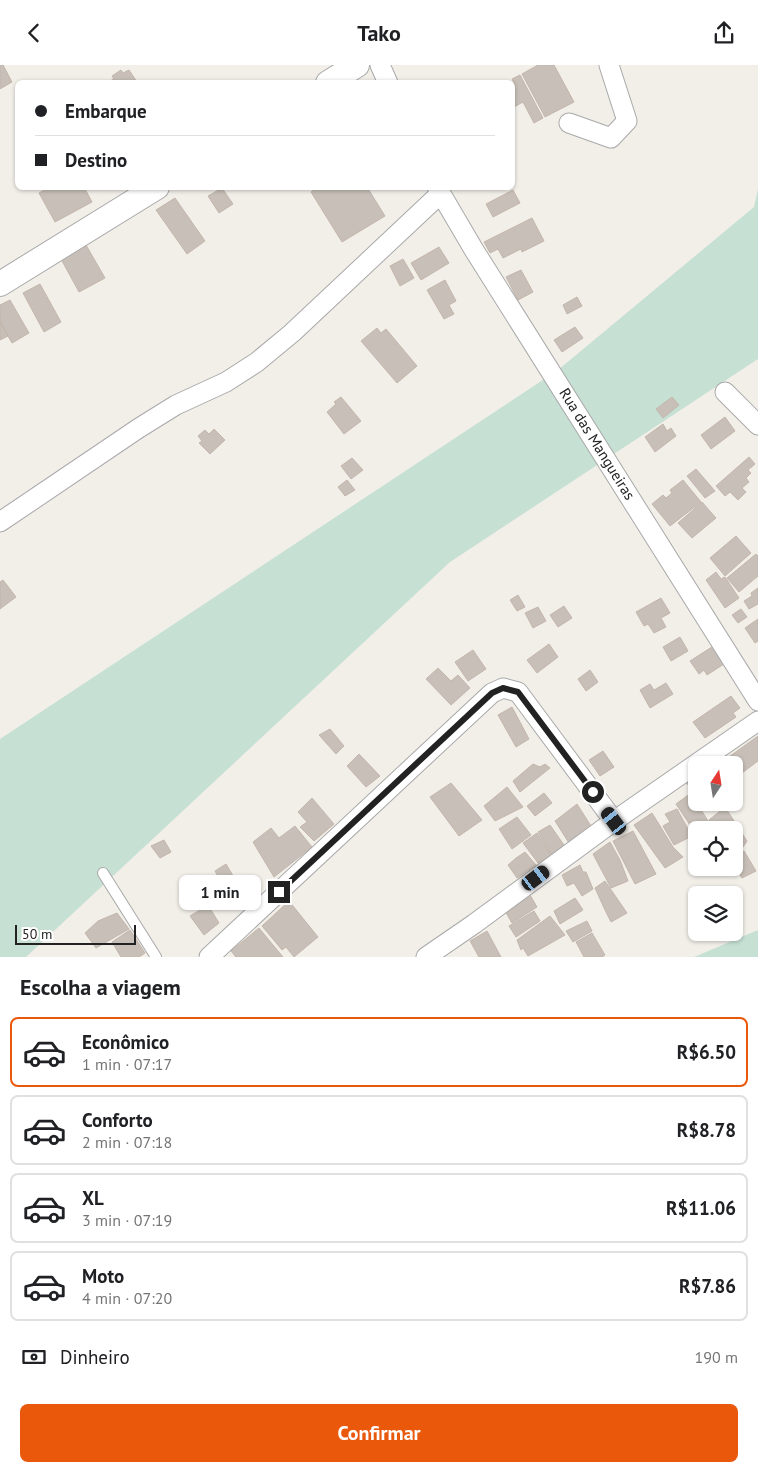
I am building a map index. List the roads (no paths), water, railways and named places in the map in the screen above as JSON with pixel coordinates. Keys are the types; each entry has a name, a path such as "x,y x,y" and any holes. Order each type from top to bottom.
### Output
{"street":[{"path":"333,80 357,65"},
{"path":"380,65 387,80"},
{"path":"569,123 610,138 627,121 609,65"},
{"path":"0,284 152,190"},
{"path":"0,522 146,423 176,405 226,382 257,362 292,333 439,191"},
{"name":"Rua das Mangueiras","path":"439,191 474,251 758,701"},
{"path":"725,391 758,425"},
{"path":"209,957 492,693 503,688 518,692 614,821"},
{"path":"426,957 614,821 758,721"}],"lane":[{"path":"103,873 156,957"}]}
